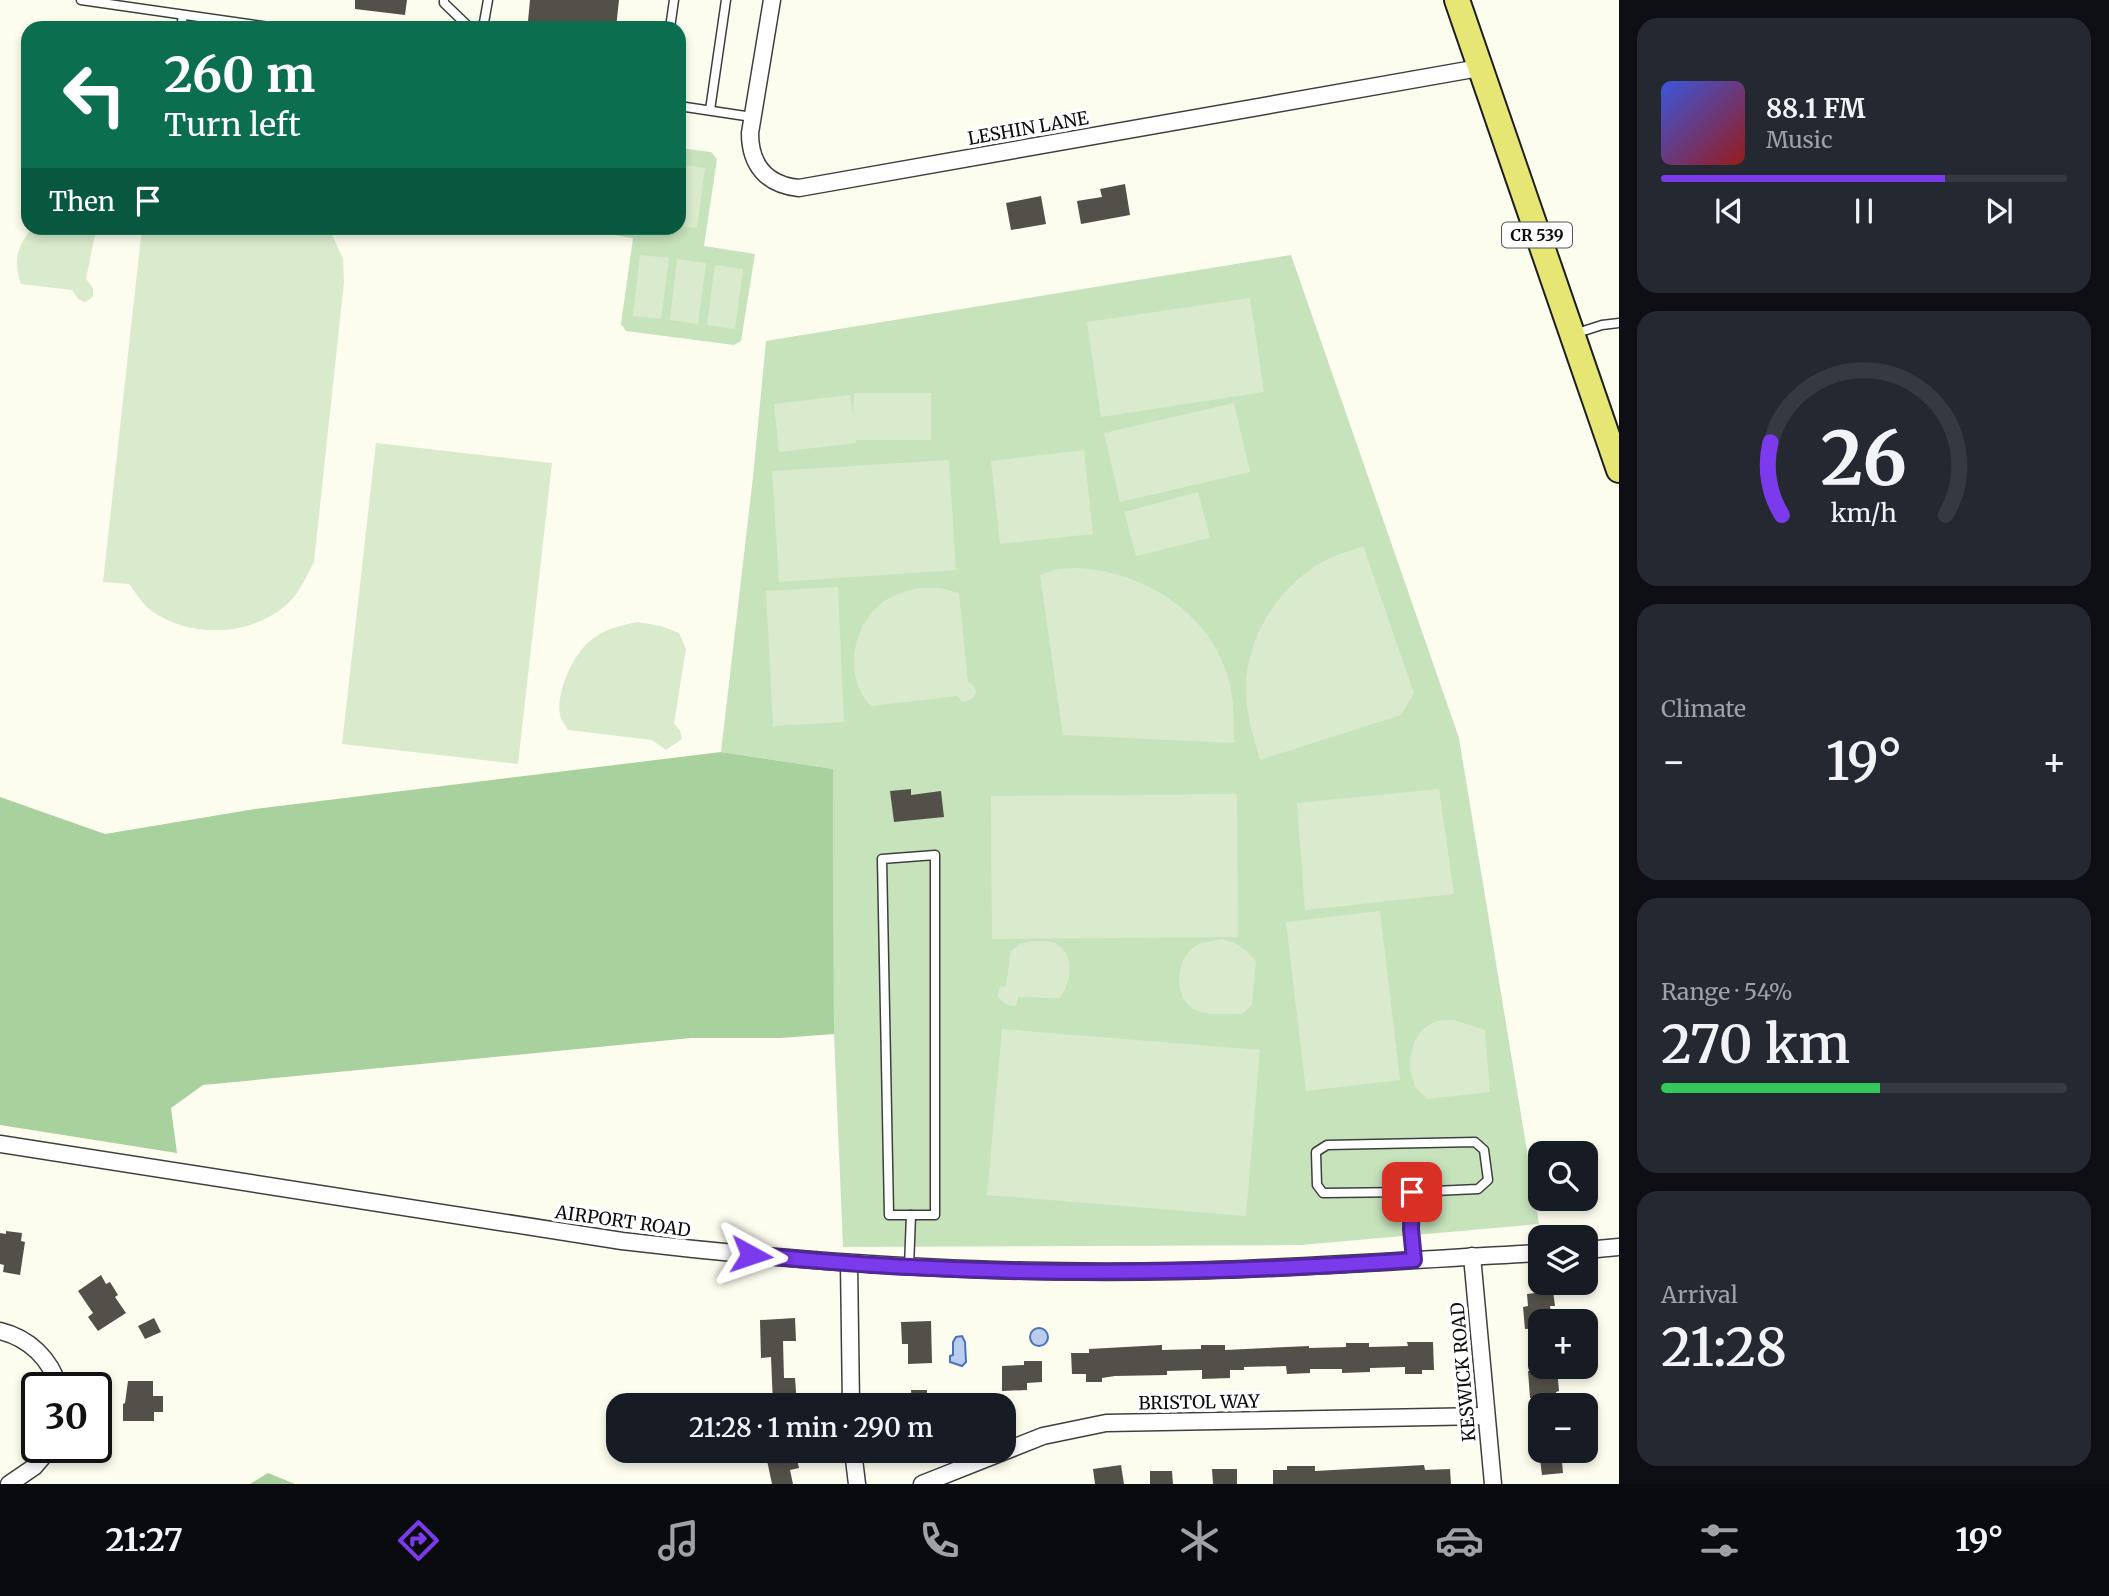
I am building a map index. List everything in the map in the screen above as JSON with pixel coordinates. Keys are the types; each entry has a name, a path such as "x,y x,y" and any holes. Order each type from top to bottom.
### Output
{"main road":[{"name":"CR 539","path":"1457,0 1619,470"}],"street":[{"name":"LESHIN LANE","path":"772,0 752,117 750,147 754,161 763,173 774,182 787,187 799,188 1479,68"},
{"name":"AIRPORT ROAD","path":"0,1144 622,1241 709,1252 849,1263 909,1267 1174,1271 1288,1268 1528,1254"},
{"path":"1598,1249 1619,1247"},
{"name":"KESWICK ROAD","path":"1472,1256 1493,1484"},
{"path":"849,1263 851,1393"},
{"path":"0,1331 16,1336 35,1349 53,1372"},
{"name":"BRISTOL WAY","path":"922,1484 1043,1436 1107,1423 1486,1416"},
{"path":"9,1484 37,1463"},
{"path":"854,1463 857,1484"}],"lane":[{"path":"81,0 226,21"},
{"path":"444,0 464,21"},
{"path":"484,21 488,0"},
{"path":"671,21 674,0"},
{"path":"710,110 726,0"},
{"path":"182,21 183,15"},
{"path":"686,107 752,117"},
{"path":"1571,335 1602,325 1619,323"},
{"path":"935,855 935,1215 911,1215 890,1215 882,859 935,855"},
{"path":"1475,1142 1484,1150 1488,1180 1478,1189 1412,1192 1323,1194 1317,1185 1316,1152 1327,1145 1475,1142"},
{"path":"1412,1192 1414,1260"},
{"path":"909,1267 911,1215"}],"green space":[{"path":"686,149 711,152 717,159 704,246 755,254 741,341 734,345 626,331 621,324 633,238 614,235 686,235"},
{"path":"686,165 705,168 697,228 686,227"},
{"path":"27,235 95,235 86,279 93,288 93,297 85,302 78,299 72,290 21,284 17,261"},
{"path":"141,235 332,235 343,259 344,282 314,562 298,592 289,603 270,617 254,624 220,630 185,626 168,620 153,612 129,584 103,582"},
{"path":"640,255 669,258 661,319 633,316"},
{"path":"1291,255 1459,738 1528,1157 1528,1211 1537,1211 1539,1224 1301,1245 843,1247 834,1034 833,769 721,752 766,341"},
{"path":"677,259 706,263 698,324 670,320"},
{"path":"715,265 743,269 735,329 707,325"},
{"path":"1250,298 1264,392 1101,417 1087,322"},
{"path":"854,393 931,393 931,440 856,440 856,443 779,452 774,404 850,395 853,416"},
{"path":"1234,403 1250,472 1120,502 1104,433"},
{"path":"376,443 552,463 518,764 342,744"},
{"path":"1084,450 1093,534 1000,544 991,461"},
{"path":"949,460 956,570 779,582 772,471"},
{"path":"1198,492 1210,538 1136,556 1124,512"},
{"path":"1363,546 1414,693 1401,715 1260,760 1249,717 1246,691 1247,670 1260,630 1270,612 1297,580 1332,557"},
{"path":"1058,569 1103,571 1153,589 1175,603 1194,620 1223,663 1232,696 1234,743 1063,735 1040,575"},
{"path":"838,587 844,722 773,726 766,591"},
{"path":"918,588 940,588 959,593 968,682 975,688 974,697 962,702 957,696 871,706 857,683 854,670 854,656 861,629 882,603"},
{"path":"638,622 679,633 686,649 674,723 682,739 666,750 652,740 568,730 560,715 563,685 584,646 607,630"},
{"path":"721,752 833,769 834,1034 780,1038 691,1038 203,1085 171,1108 177,1153 0,1125 0,797 105,834 255,809"},
{"path":"1439,789 1454,894 1305,910 1297,803"},
{"path":"1237,794 1238,937 992,939 991,796"},
{"path":"1380,911 1400,1080 1306,1091 1286,922"},
{"path":"1222,939 1242,947 1256,962 1252,1005 1242,1014 1203,1013 1190,1006 1180,990 1180,970 1188,952 1198,944"},
{"path":"1032,941 1054,943 1065,951 1069,964 1069,979 1059,998 1018,997 1016,1006 1007,1005 998,997 999,987 1006,986 1011,951 1020,944"},
{"path":"1454,1020 1485,1030 1490,1092 1427,1099 1412,1078 1412,1049 1428,1025 1437,1021"},
{"path":"1002,1029 1260,1050 1246,1216 987,1195"},
{"path":"268,1473 295,1484 250,1484"}],"water":[{"path":"1039,1328 1045,1331 1048,1337 1045,1343 1039,1346 1033,1343 1030,1337 1033,1331"},
{"path":"962,1336 966,1362 962,1366 950,1362 950,1356 953,1355 953,1342 956,1337"}],"building":[{"path":"355,0 407,0 405,15 355,9"},
{"path":"530,0 619,0 617,21 528,21"},
{"path":"1125,184 1130,215 1081,224 1077,201 1102,197 1100,189"},
{"path":"1041,196 1046,224 1011,230 1006,203"},
{"path":"911,789 911,795 941,791 944,817 894,822 890,791"},
{"path":"6,1231 22,1233 21,1241 25,1242 20,1275 3,1272 4,1265 0,1264 0,1233 6,1234"},
{"path":"101,1275 106,1284 110,1282 118,1295 115,1297 126,1313 98,1331 88,1317 93,1313 78,1291"},
{"path":"1527,1294 1554,1295 1555,1306 1550,1306 1550,1309 1528,1309 1528,1329 1525,1329 1523,1307 1528,1306"},
{"path":"154,1318 161,1332 145,1339 138,1326"},
{"path":"795,1318 796,1341 783,1341 784,1378 795,1378 796,1393 772,1393 771,1357 761,1358 760,1320"},
{"path":"931,1321 932,1363 908,1364 908,1344 902,1344 901,1322"},
{"path":"1407,1342 1433,1342 1434,1370 1422,1370 1422,1374 1405,1374 1405,1367 1370,1368 1370,1372 1342,1373 1342,1369 1310,1369 1310,1373 1287,1374 1286,1366 1244,1367 1244,1370 1230,1370 1230,1378 1202,1379 1202,1370 1167,1371 1167,1375 1102,1378 1102,1382 1086,1382 1086,1374 1072,1374 1071,1353 1089,1353 1089,1349 1162,1345 1162,1350 1201,1349 1201,1345 1225,1345 1225,1350 1346,1347 1346,1343 1369,1343 1369,1347 1408,1346"},
{"path":"1024,1361 1042,1361 1042,1382 1027,1383 1027,1390 1002,1391 1002,1366 1024,1365"},
{"path":"1529,1379 1558,1379 1559,1391 1556,1393 1530,1393"},
{"path":"128,1381 153,1381 153,1396 163,1396 163,1412 154,1412 154,1421 123,1421 123,1404"},
{"path":"911,1390 927,1390 927,1393 911,1393"},
{"path":"768,1463 798,1463 799,1468 790,1470 793,1484 772,1484"},
{"path":"1540,1463 1562,1463 1563,1473 1542,1475"},
{"path":"1121,1465 1124,1484 1095,1484 1093,1469"},
{"path":"1424,1465 1425,1470 1450,1469 1451,1484 1273,1484 1273,1470 1287,1470 1287,1466 1315,1466 1315,1471"},
{"path":"1212,1469 1237,1469 1237,1484 1213,1484"},
{"path":"1150,1471 1172,1471 1173,1484 1150,1484"}],"route":[{"path":"751,1255 909,1267 1065,1271 1288,1268 1414,1260 1412,1192"}]}
